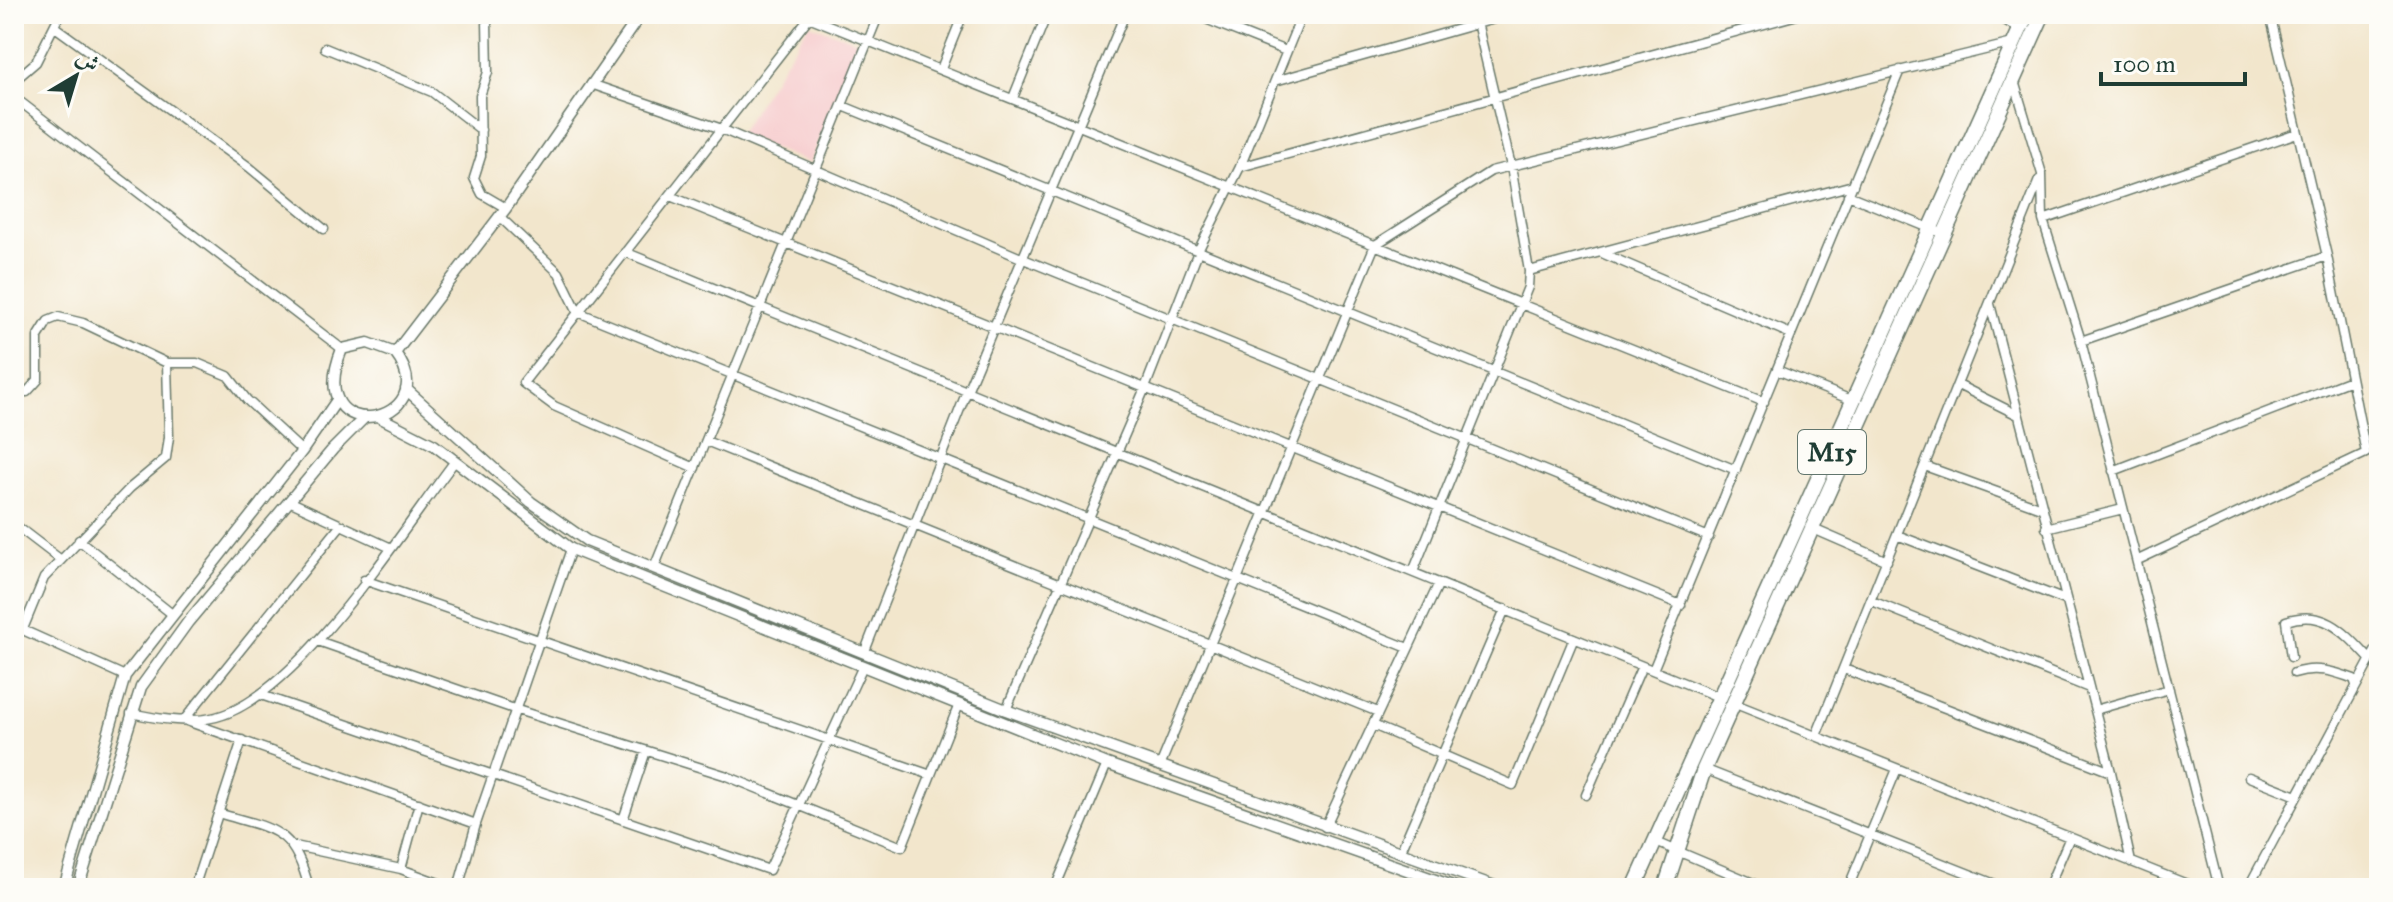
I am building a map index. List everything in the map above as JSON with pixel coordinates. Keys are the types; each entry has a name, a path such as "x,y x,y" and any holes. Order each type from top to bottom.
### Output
{"highway":[{"name":"M15","path":"2024,39 2027,14"},
{"name":"M15","path":"1634,888 1728,701 2024,39 2043,14"},
{"name":"M15","path":"1665,888 1728,701"}],"street":[{"path":"14,81 36,62 60,14"},
{"path":"490,14 487,21 488,72 480,96 481,156 474,178 482,194 559,273 578,312 1408,648"},
{"path":"395,353 502,212 641,14"},
{"path":"654,568 879,14"},
{"path":"941,69 963,14"},
{"path":"1013,98 1047,14"},
{"path":"865,651 1049,189 1125,14"},
{"path":"1193,14 1286,51"},
{"path":"1006,710 1145,388 1199,249 1240,167 1302,14"},
{"path":"1275,81 1476,18 1512,14"},
{"path":"1240,167 1801,14"},
{"path":"1995,14 2024,39"},
{"path":"2138,560 2366,453 2327,256 2270,14"},
{"path":"695,468 554,406 523,383 807,15 1764,402"},
{"path":"1413,572 1469,440 1494,371 1525,303 1529,271 1511,166 1476,18"},
{"path":"55,27 249,167 324,229"},
{"path":"1160,766 1375,245 1491,171 2024,39"},
{"path":"325,48 432,92 481,130"},
{"path":"1653,670 1900,70"},
{"path":"2008,75 2042,174 2043,220 2081,341 2219,888"},
{"path":"591,84 719,128 815,172 1021,258 1709,537"},
{"path":"14,97 342,349"},
{"path":"843,106 1736,470"},
{"path":"2043,220 2297,133"},
{"path":"1816,736 2042,174"},
{"path":"1529,271 1603,254 1853,185"},
{"path":"1848,195 1938,231"},
{"path":"670,196 1681,605"},
{"path":"625,252 1728,701 2197,888"},
{"path":"1603,254 1791,334"},
{"path":"2081,341 2327,256"},
{"path":"1990,304 2111,772 2131,862"},
{"path":"14,391 27,392 38,380 38,337 48,321 58,317 83,323 167,363 197,363 228,376 247,400 302,451"},
{"path":"368,343 395,353 407,376 406,389 392,412 364,418 353,415 337,400 332,376 342,349 368,343"},
{"path":"125,676 19,627 44,578 79,540 166,458 169,437 167,363"},
{"path":"1777,370 1860,404"},
{"path":"2113,471 2351,380"},
{"path":"1958,385 2018,415"},
{"path":"406,389 430,415 564,528 654,568 1006,710 1500,888"},
{"path":"64,888 125,676 302,451 337,400"},
{"path":"379,417 404,427 455,461 571,549 958,707 1107,764 1458,888"},
{"path":"78,888 141,687 165,652 289,501 364,418"},
{"path":"706,441 1378,712"},
{"path":"131,713 166,721 215,717 261,695 286,675 318,641 455,461"},
{"path":"1925,466 2041,508"},
{"path":"289,501 389,547"},
{"path":"2046,528 2123,509"},
{"path":"14,524 61,560"},
{"path":"184,720 341,525"},
{"path":"1806,526 1887,561"},
{"path":"1897,535 2065,600"},
{"path":"79,540 172,614"},
{"path":"458,888 514,709 571,549"},
{"path":"364,580 931,775"},
{"path":"1325,827 1439,583"},
{"path":"1872,601 2089,688"},
{"path":"1400,853 1505,609"},
{"path":"2248,888 2376,653 2331,622 2304,615 2286,621 2291,657"},
{"path":"1373,725 1513,785 1574,638"},
{"path":"318,641 646,751 799,805 902,847 958,707"},
{"path":"1586,795 1642,666"},
{"path":"261,695 769,870 862,668"},
{"path":"2294,673 2308,668 2334,672 2354,679 2356,686"},
{"path":"1844,669 2111,772"},
{"path":"2095,710 2169,689"},
{"path":"184,720 476,824"},
{"path":"194,888 242,740"},
{"path":"623,820 646,751"},
{"path":"1055,888 1107,764"},
{"path":"1704,769 2005,888"},
{"path":"1848,888 1897,769"},
{"path":"2249,777 2297,796"},
{"path":"401,869 419,803"},
{"path":"218,813 272,829 295,846 401,869 452,888"},
{"path":"2048,888 2070,837"},
{"path":"1656,842 1753,886 1765,888"},
{"path":"295,846 309,888"}],"shaded area":[{"path":"809,24 860,42 810,163 738,135"}]}
